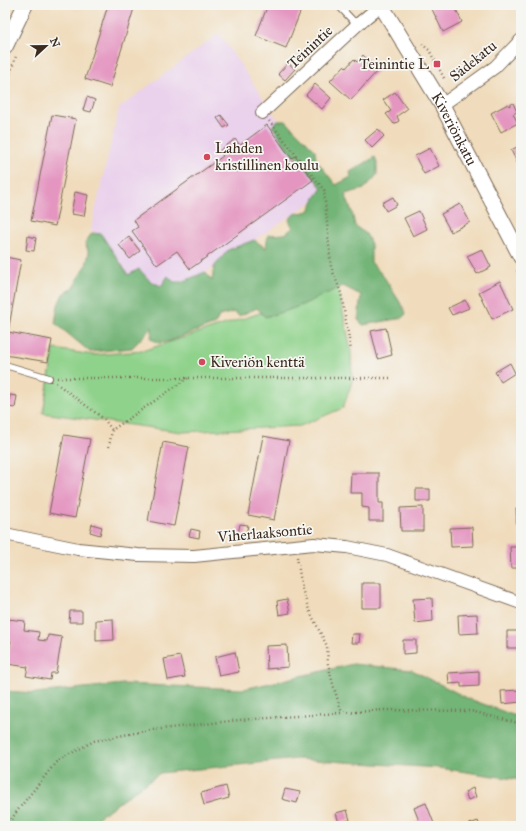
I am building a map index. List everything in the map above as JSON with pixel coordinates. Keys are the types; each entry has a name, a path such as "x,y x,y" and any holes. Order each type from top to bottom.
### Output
{"street":[{"path":"5,46 25,5"},
{"name":"Teinintie","path":"262,113 357,25 381,5"},
{"name":"Kiveriönkatu","path":"381,5 442,104 521,257"},
{"name":"Sädekatu","path":"442,104 495,67 521,40"},
{"name":"Viherlaaksontie","path":"5,534 78,549 138,555 194,556 314,544 347,546 387,555 521,603"}],"lane":[{"path":"338,5 357,25"},
{"path":"5,365 49,378"}],"path":[{"path":"262,113 268,118 324,190 331,267 341,293 351,350"},
{"path":"49,378 391,378"},
{"path":"49,378 104,419 112,430"},
{"path":"109,447 112,430 188,378"},
{"path":"295,546 302,589 309,610 327,646 328,664 342,713"},
{"path":"7,826 17,811 58,761 94,741 144,731 239,720 384,710 470,711 521,724"}],"shaded area":[{"name":"Lahden kristillinen koulu","path":"219,33 282,126 331,189 151,309 91,229 119,108"}],"green space":[{"path":"278,121 286,121 315,150 316,160 336,185 351,177 350,172 375,157 377,162 377,175 364,189 345,194 352,212 355,226 366,234 371,244 371,262 384,277 403,307 406,314 402,318 363,325 358,320 361,295 343,286 302,305 265,317 257,308 239,316 234,312 219,316 215,324 170,341 159,343 151,339 152,327 132,348 90,352 55,323 58,305 63,294 75,287 77,279 86,266 89,253 85,243 92,233 101,234 128,275 139,269 150,281 161,286 168,276 174,282 182,282 205,272 212,281 214,267 228,250 254,240 266,248 268,235 285,234 293,228 289,220 294,214 309,211 322,188 304,166 289,151 272,126"},
{"name":"Kiveriön kenttä","path":"338,288 351,350 352,382 343,408 300,426 182,432 43,413 54,349 93,355 142,351"},
{"path":"353,664 412,670 467,698 521,718 521,780 439,768 297,759 160,773 86,826 5,826 5,691 35,693 123,684 244,689"}],"building":[{"path":"108,5 135,5 110,87 85,79"},
{"path":"265,5 303,5 286,48 256,36 267,7"},
{"path":"430,5 454,5 462,22 443,32"},
{"path":"363,55 378,70 351,100 330,81 344,66 346,68 354,59 357,62"},
{"path":"288,63 295,69 285,80 278,74"},
{"path":"315,84 331,98 322,109 306,95"},
{"path":"395,92 407,109 397,116 399,121 394,124 386,114 391,111 383,100"},
{"path":"87,97 95,100 91,112 83,110"},
{"path":"513,103 517,112 513,114 518,123 501,132 491,113"},
{"path":"52,115 76,119 55,226 31,221"},
{"path":"221,115 229,125 224,128 217,118"},
{"path":"267,125 292,159 295,156 313,180 190,269 177,251 157,265 132,231 138,227 134,220 223,156 219,151 235,139 240,145"},
{"path":"378,129 384,136 372,148 365,140"},
{"path":"521,145 521,168 520,169 511,150"},
{"path":"430,148 439,166 424,174 415,156"},
{"path":"75,192 88,195 84,216 71,214"},
{"path":"393,197 397,205 386,211 382,203"},
{"path":"460,204 470,222 451,232 441,214"},
{"path":"419,211 427,229 413,236 404,218"},
{"path":"28,236 36,238 34,251 26,250"},
{"path":"129,237 140,251 130,259 119,245"},
{"path":"482,249 491,267 477,274 467,256"},
{"path":"5,257 21,260 8,332 52,340 48,362 5,355"},
{"path":"500,281 513,309 492,319 479,292"},
{"path":"465,300 469,308 452,315 448,308"},
{"path":"386,328 392,355 378,359 371,331"},
{"path":"510,363 515,373 501,382 495,372"},
{"path":"10,395 17,396 15,408 8,407"},
{"path":"64,435 90,439 75,518 49,513"},
{"path":"263,436 289,441 274,520 248,515"},
{"path":"163,442 189,447 174,526 148,521"},
{"path":"351,473 379,473 379,503 383,503 383,521 369,521 369,508 362,507 362,493 350,493"},
{"path":"416,489 430,489 430,501 416,501"},
{"path":"423,507 423,531 401,531 400,508"},
{"path":"516,508 521,508 521,527 517,527"},
{"path":"92,524 102,527 100,535 90,532"},
{"path":"240,524 248,525 246,535 238,534"},
{"path":"472,527 473,546 451,547 450,528"},
{"path":"191,529 200,531 199,538 189,536"},
{"path":"510,547 521,547 521,568 511,568"},
{"path":"362,583 381,583 381,608 362,608"},
{"path":"432,598 433,621 415,623 413,599"},
{"path":"287,599 290,613 279,615 277,601"},
{"path":"70,611 82,611 82,622 69,622"},
{"path":"477,614 478,633 459,634 458,615"},
{"path":"8,619 25,621 24,630 39,632 38,640 47,641 48,635 62,637 56,673 51,673 50,680 26,676 28,667 7,664 11,641 5,640"},
{"path":"113,619 114,640 96,641 96,620"},
{"path":"507,631 521,631 521,648 507,648"},
{"path":"352,634 360,634 359,643 351,643"},
{"path":"403,640 416,640 416,653 403,654"},
{"path":"287,645 288,667 267,669 266,646"},
{"path":"235,652 239,672 219,676 215,657"},
{"path":"180,656 185,677 168,680 164,659"},
{"path":"479,671 479,686 461,687 461,683 449,684 448,673"},
{"path":"521,690 521,702 502,704 501,691"},
{"path":"226,786 229,798 204,805 201,793"},
{"path":"473,788 476,797 468,800 465,792"},
{"path":"285,789 300,792 297,803 282,799"},
{"path":"426,803 435,826 411,826 411,824 419,821 414,808"},
{"path":"347,810 350,820 339,823 336,813"},
{"path":"478,821 480,826 464,826"}],"place":[{"name":"Teinintie L","path":"437,64"},
{"name":"Lahden kristillinen koulu","path":"207,157"},
{"name":"Kiveriön kenttä","path":"202,362"}]}
